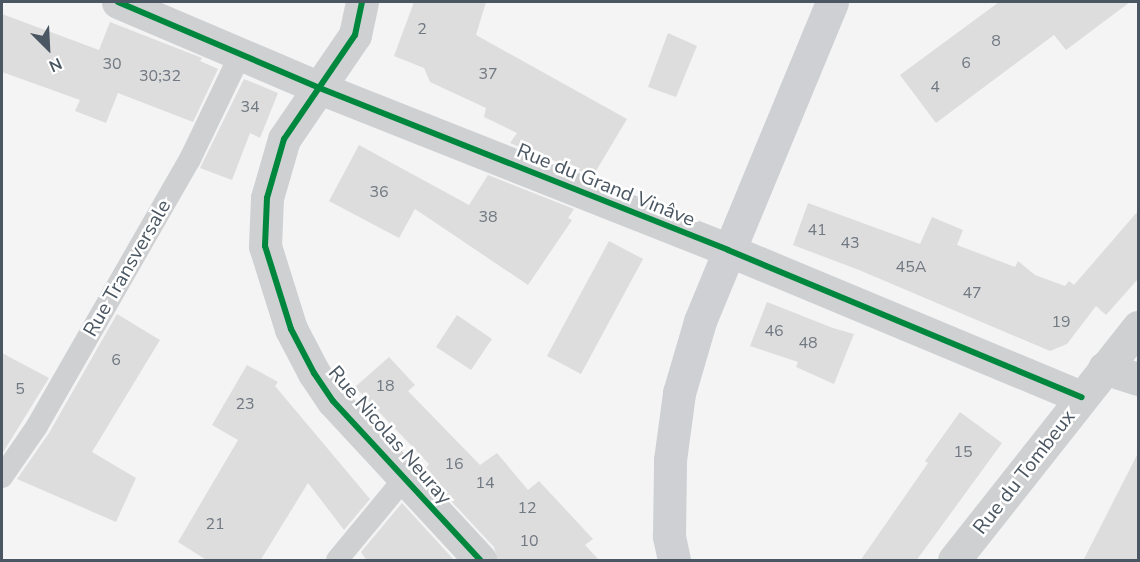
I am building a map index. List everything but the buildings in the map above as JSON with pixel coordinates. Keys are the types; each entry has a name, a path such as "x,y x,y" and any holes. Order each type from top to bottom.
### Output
{"main road":[{"path":"674,561 669,536 670,471 679,393 700,321 832,2"}],"street":[{"name":"Rue du Grand Vinâve","path":"118,2 317,87 729,250 1082,397"},
{"name":"Rue Nicolas Neuray","path":"362,2 355,35 317,87 284,139 267,198 265,246 291,329 314,374 333,401 480,561"},
{"name":"Rue du Tombeux","path":"954,561 1138,327"},
{"path":"1104,368 1138,379"}],"lane":[{"name":"Rue Transversale","path":"2,477 37,426 190,159 241,53"},
{"path":"337,561 404,479"}],"cycle path":[{"path":"118,2 317,87 728,250 1082,397"},
{"path":"362,2 355,35 284,139 267,198 265,246 291,329 314,373 333,401 480,560"}]}
